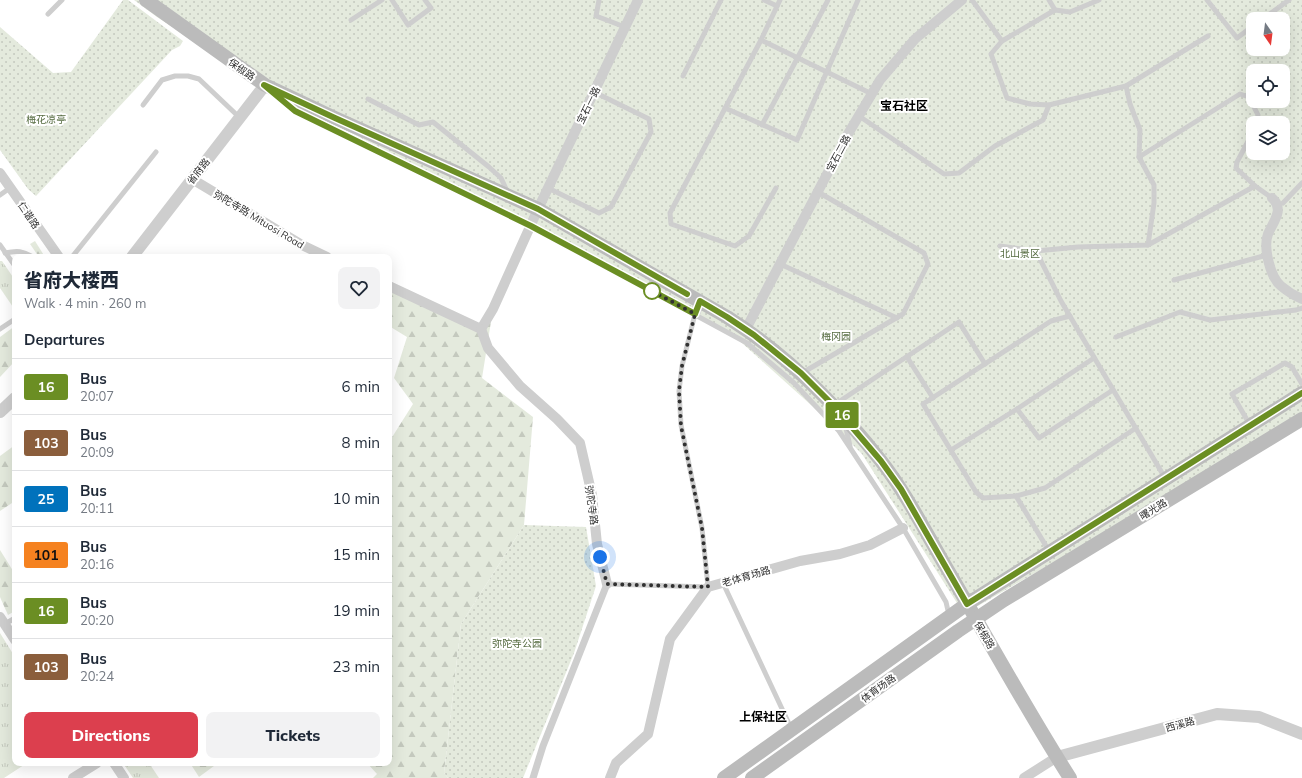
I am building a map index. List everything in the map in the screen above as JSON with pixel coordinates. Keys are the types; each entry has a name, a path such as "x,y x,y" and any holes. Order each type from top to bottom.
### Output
{"main road":[{"name":"保俶路","path":"146,0 264,85 538,209 698,308 746,329 801,373 844,417 881,461 901,489 1070,778"},
{"name":"曙光路","path":"967,604 1302,393"},
{"name":"曙光路","path":"1004,600 1302,419"},
{"name":"体育场路","path":"752,778 1004,600"},
{"name":"体育场路","path":"724,778 967,604"}],"street":[{"name":"宝石一路","path":"538,209 638,0"},
{"name":"宝石二路","path":"746,329 818,192 880,80 915,39 961,0"},
{"name":"省府路","path":"134,254 264,85"},
{"name":"仁谐路","path":"0,173 57,254"},
{"name":"弥陀寺路 Mituosi Road","path":"192,179 302,245 320,254"},
{"path":"1272,198 1279,207 1268,235 1267,255 1270,268 1280,286 1302,299"},
{"path":"392,287 481,329 493,309 538,209"},
{"name":"弥陀寺路","path":"481,329 488,348 520,386 557,419 580,444 592,495 597,544 607,584"},
{"path":"0,412 12,401"},
{"name":"老体育场路","path":"610,778 616,763 648,734 670,639 708,587 800,561 840,554 870,545 903,528"},
{"path":"533,778 543,746 607,584"},
{"path":"2,621 12,636"},
{"name":"西溪路","path":"1057,757 1217,714 1259,717 1302,734"},
{"path":"1024,778 1057,757"},
{"path":"73,778 91,766"},
{"path":"116,766 124,778"}],"lane":[{"path":"48,14 62,0"},
{"path":"351,20 382,0"},
{"path":"392,0 408,25 431,8 425,0"},
{"path":"599,0 596,16 625,27"},
{"path":"683,76 722,0"},
{"path":"764,0 777,6"},
{"path":"776,188 750,236 735,246 671,224 670,212 761,40 780,0"},
{"path":"762,125 828,0"},
{"path":"725,108 797,140 858,0"},
{"path":"972,0 1002,41"},
{"path":"1049,0 1055,10"},
{"path":"1099,0 1070,12 1055,10 1002,41 991,54 1007,98 1030,104 1049,105 1126,86 1208,36"},
{"path":"1207,0 1237,38 1246,31"},
{"path":"1272,12 1289,0"},
{"path":"761,40 872,94"},
{"path":"143,105 162,80 175,76 188,76 199,79 239,117"},
{"path":"264,85 295,111 698,308 747,342 789,378 839,430 903,528 946,602 950,616"},
{"path":"1126,86 1130,104 1140,130 1139,157 1154,185 1154,203 1148,245"},
{"path":"548,188 599,213 611,207 651,132 649,119 594,92"},
{"path":"1139,157 1240,94 1249,97 1258,116"},
{"path":"368,99 419,125 432,122 501,178 509,196"},
{"path":"859,116 944,174 960,173 995,146 1043,120 1049,105"},
{"path":"1246,144 1236,162 1236,168 1255,186 1272,198"},
{"path":"74,254 156,152"},
{"path":"1283,204 1302,183"},
{"path":"1000,246 1036,251 1078,247 1148,245 1255,186"},
{"path":"0,195 10,188"},
{"path":"801,373 903,314 928,264 924,253 818,192"},
{"path":"0,245 12,262"},
{"path":"0,256 17,250 27,254"},
{"path":"1036,251 1061,301 1166,479"},
{"path":"1174,280 1267,255"},
{"path":"780,264 897,318"},
{"path":"607,584 708,587 702,528 681,426 679,391 682,366 698,308"},
{"path":"1116,337 1180,312 1210,320 1296,310 1302,308"},
{"path":"1070,316 1051,321 923,404 976,492 983,498 1016,496 1045,488 1136,428"},
{"path":"0,329 12,320"},
{"path":"834,406 959,322 985,364"},
{"path":"907,356 933,398"},
{"path":"951,450 1017,409 1094,358"},
{"path":"1250,425 1232,394 1285,363 1292,367 1302,384"},
{"path":"1017,409 1039,438 1113,390"},
{"path":"844,417 850,448"},
{"path":"1016,496 1050,552"},
{"path":"723,582 791,729"},
{"path":"2,621 12,619"}],"green space":[{"name":"梅花凉亭","path":"123,0 128,0 183,41 180,46 172,50 36,196 28,189 0,150 0,27 53,73 71,72"},
{"name":"北山景区","path":"134,0 1302,0 1302,419 964,614 862,454 831,423 732,334 668,298 280,96 157,17"},
{"path":"35,241 43,254 37,254 30,244"},
{"path":"0,261 2,261 12,276 12,306 0,288"},
{"path":"392,287 481,329 493,309 482,378 533,417 524,525 461,624 444,773 448,778 373,778 377,774 370,766 392,766 392,437 413,404 394,378 407,337 392,328"},
{"path":"12,328 12,364 0,377 0,337"},
{"path":"12,447 12,503 0,511 0,456"},
{"name":"弥陀寺公园","path":"524,525 586,527 596,586 574,653 523,778 448,778 444,773 461,624"},
{"path":"0,550 12,569 12,613 8,615 0,597"},
{"path":"0,633 12,652 12,766 22,766 4,778 0,778"},
{"path":"125,766 151,766 159,778 133,778"},
{"path":"192,766 214,766 199,777"}],"bus line":[{"name":"16","path":"687,294 538,209 264,85 295,111 531,226 695,314 700,301 746,329 801,373 821,392 881,461 901,489 967,604 1302,393"}],"district":[{"name":"宝石社区","path":"904,106"},
{"name":"上保社区","path":"763,717"}],"route":[{"path":"600,557 607,584 708,587 702,528 681,426 679,391 682,366 695,314 651,290 652,291"}],"park label":[{"name":"梅冈园","path":"836,336"}]}
